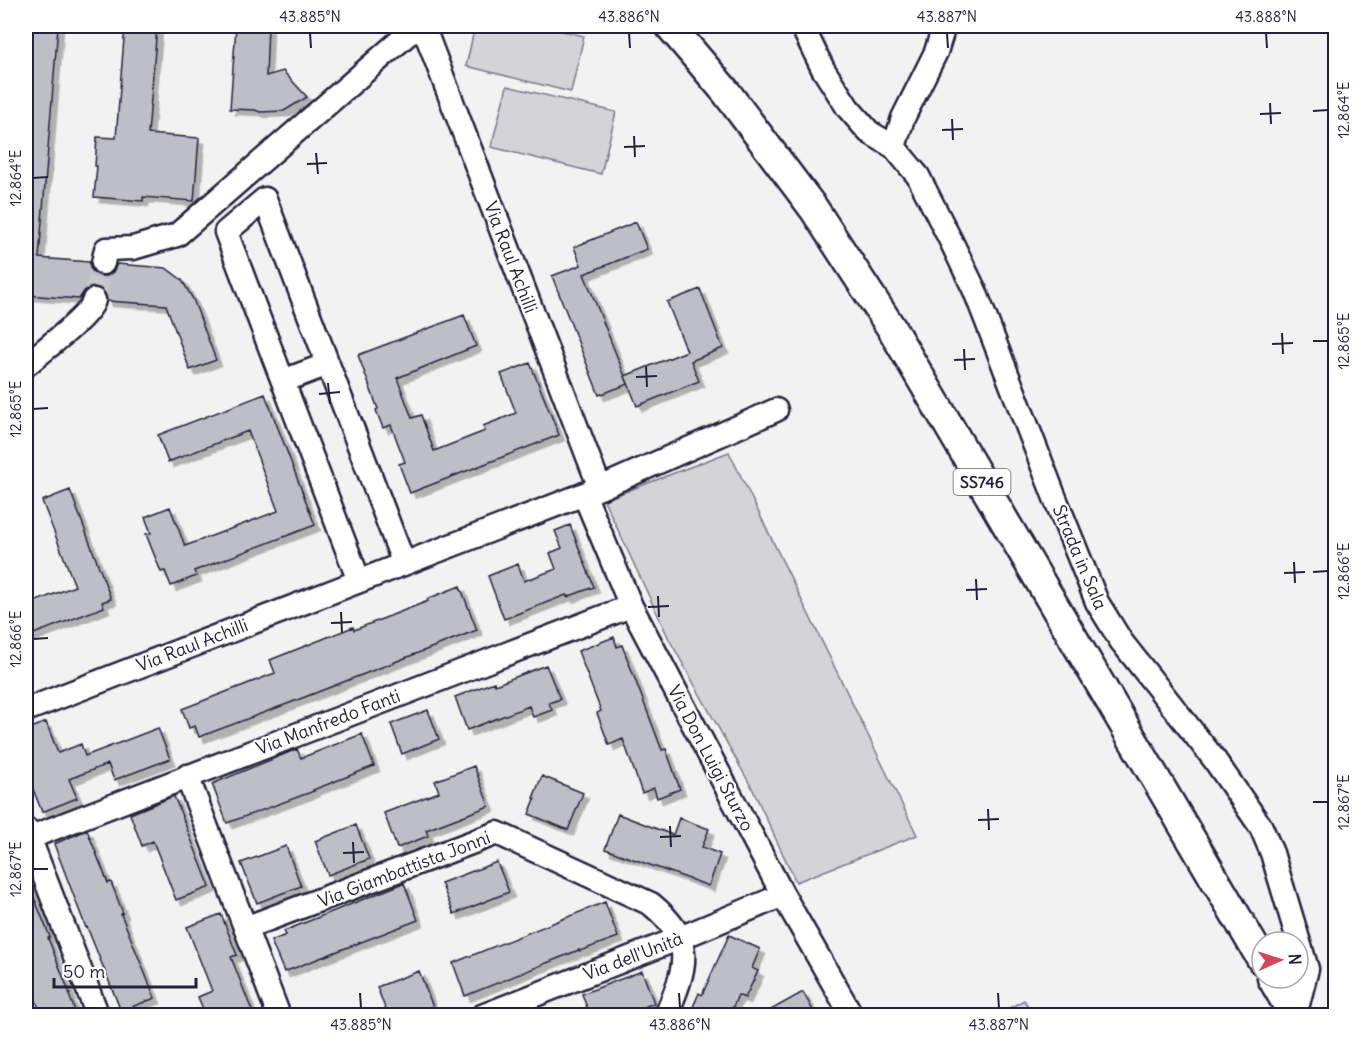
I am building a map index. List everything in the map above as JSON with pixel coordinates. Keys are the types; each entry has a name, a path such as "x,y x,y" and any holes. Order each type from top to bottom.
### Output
{"main road":[{"name":"SS746","path":"670,26 726,92 814,209 892,328 1250,940"},
{"path":"1279,990 1295,1016"}],"street":[{"path":"103,263 106,249 134,248 177,235 417,26"},
{"name":"Via Raul Achilli","path":"423,26 592,491"},
{"name":"Strada in Sala","path":"802,26 824,69 848,108 869,132 894,147 918,176 975,291 1097,602 1121,640 1214,759 1261,826 1272,853 1307,969 1295,1016"},
{"path":"894,147 903,118 936,52 944,26"},
{"path":"359,581 226,232 265,199 404,564"},
{"path":"26,365 83,316 93,306 94,300"},
{"path":"283,381 328,364"},
{"name":"Via Raul Achilli","path":"26,710 592,491 776,410"},
{"name":"Via Don Luigi Sturzo","path":"592,491 631,606 783,895 852,1016"},
{"name":"Via Manfredo Fanti","path":"27,835 631,606"},
{"path":"187,776 279,1016"},
{"name":"Via Giambattista Jonni","path":"245,928 497,833 651,904 680,938"},
{"path":"27,835 98,1016"},
{"name":"Via dell'Unità","path":"482,1016 783,895"},
{"path":"666,1016 680,980 683,964 680,938"}],"shaded area":[{"path":"475,26 541,26 584,36 571,92 466,66"},
{"path":"507,86 616,112 601,174 491,147"},
{"path":"729,452 917,835 796,882 752,788 669,639 604,500"},
{"path":"1024,1000 1034,1015 1001,1015 1000,1013"}],"building":[{"path":"26,26 58,26 39,258 90,262 90,268 101,276 107,276 113,272 117,264 166,268 182,280 193,299 216,360 190,370 166,305 107,301 105,292 94,287 86,289 79,299 26,295"},
{"path":"125,26 157,26 148,134 199,138 194,201 143,197 143,201 94,197 97,137 116,138"},
{"path":"236,26 268,26 266,76 283,71 307,97 284,111 260,112 230,109"},
{"path":"636,222 647,249 584,274 628,384 599,395 552,276 581,265 574,247"},
{"path":"700,289 723,348 691,361 699,381 637,406 625,376 687,351 667,302"},
{"path":"464,315 476,346 397,378 412,418 421,415 434,451 485,431 483,426 516,413 501,374 530,363 559,435 410,493 399,464 405,462 391,425 383,428 358,355"},
{"path":"265,394 315,525 194,571 196,576 171,586 165,571 161,572 146,534 151,533 145,517 170,507 185,546 278,511 248,431 168,462 158,435"},
{"path":"70,490 111,599 102,602 104,607 26,637 26,605 75,586 42,501"},
{"path":"570,525 594,587 567,597 566,595 504,619 488,576 518,564 524,581 556,569 550,553 562,548 555,531"},
{"path":"460,586 477,630 199,737 195,726 189,728 182,709 275,673 270,660 353,627 354,630"},
{"path":"614,637 617,647 622,645 662,750 666,749 680,789 657,798 654,788 642,793 623,739 609,745 597,713 601,711 578,651"},
{"path":"546,665 560,699 549,703 552,710 533,717 529,706 467,730 455,697 494,682 495,685"},
{"path":"428,710 439,739 402,754 391,724"},
{"path":"46,722 58,753 81,744 85,756 158,728 170,759 114,780 108,764 69,779 77,798 42,812 26,771 26,730"},
{"path":"362,734 374,766 227,823 212,784 297,749 301,758"},
{"path":"474,766 489,806 426,830 428,836 397,848 384,813 439,792 435,781"},
{"path":"542,776 583,793 568,830 529,814"},
{"path":"174,796 210,887 176,900 153,841 142,846 130,814"},
{"path":"618,814 673,835 679,818 709,829 702,847 720,854 709,886 605,849"},
{"path":"356,825 369,859 328,875 315,841"},
{"path":"87,830 108,883 111,882 123,913 121,914 155,998 121,1011 54,844"},
{"path":"286,846 301,886 257,903 241,863"},
{"path":"497,862 509,892 454,914 441,883"},
{"path":"26,878 50,937 48,938 77,1016 42,1016 26,975"},
{"path":"404,883 418,920 284,972 271,941 286,935 284,931"},
{"path":"605,902 618,937 579,950 465,996 453,963"},
{"path":"221,914 237,955 231,957 254,1016 206,1016 198,997 212,991 187,927"},
{"path":"729,935 760,949 752,968 758,971 745,998 738,995 729,1016 689,1016 699,993 702,995"},
{"path":"419,971 433,1007 411,1016 388,1016 377,987"},
{"path":"642,971 654,1003 622,1016 590,1016 582,994"},
{"path":"803,992 816,1016 760,1016"}],"tunnel":[{"path":"94,300 103,263"}]}
